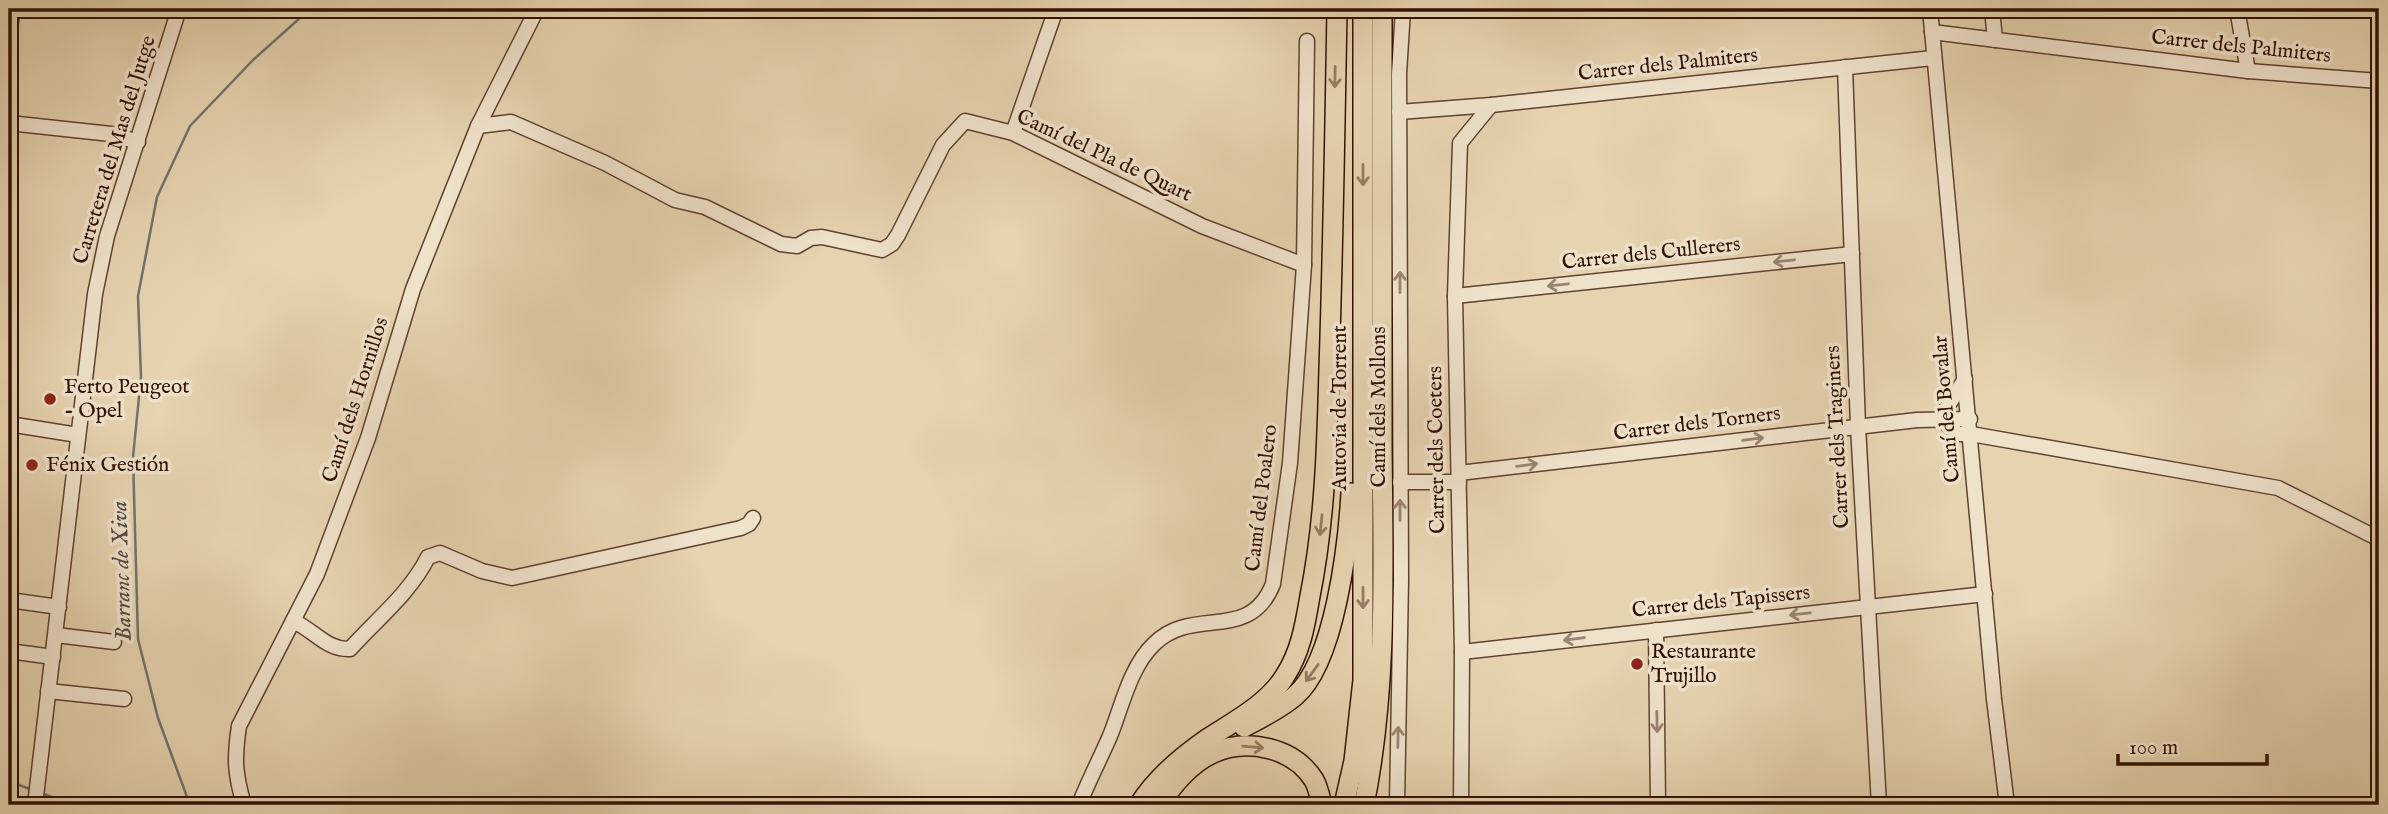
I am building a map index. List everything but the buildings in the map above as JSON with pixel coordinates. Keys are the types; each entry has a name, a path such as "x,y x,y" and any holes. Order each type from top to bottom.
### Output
{"highway":[{"path":"1139,805 1170,768 1206,740 1251,712 1284,679 1301,645 1317,561 1326,471 1333,271 1336,9"},
{"name":"Autovia de Torrent","path":"1344,805 1354,761 1363,680 1363,9"},
{"name":"Autovia de Torrent","path":"1364,805 1372,765 1381,682 1382,9"},
{"path":"1170,768 1204,747 1262,718 1296,696 1320,663 1333,620 1350,516 1355,419 1356,310 1363,269"},
{"path":"1377,805 1388,681 1388,591 1383,559"},
{"path":"1159,805 1184,773 1212,754 1242,745 1270,748 1298,761 1315,781 1322,805"}],"street":[{"path":"9,34 13,9"},
{"name":"Carretera del Mas del Jutge","path":"35,805 100,265 179,9"},
{"name":"Camí dels Hornillos","path":"244,805 236,777 235,754 239,726 317,574 369,438 414,289 478,126 537,9"},
{"path":"1013,133 1056,9"},
{"name":"Camí dels Mollons","path":"1397,805 1399,112 1403,9"},
{"name":"Camí del Bovalar","path":"1930,9 1994,699 2007,805"},
{"path":"1992,9 1995,40"},
{"path":"2237,9 2248,71"},
{"name":"Carrer dels Palmiters","path":"1932,32 2248,71 2379,81"},
{"name":"Camí del Poalero","path":"1079,805 1136,670 1155,643 1177,628 1241,619 1256,609 1270,592 1281,536 1290,463 1304,265 1307,41"},
{"name":"Carrer dels Palmiters","path":"1399,112 1491,105 1933,58"},
{"name":"Carrer dels Traginers","path":"1845,67 1858,426 1879,805"},
{"name":"Carrer dels Coeters","path":"1461,805 1462,652 1455,296 1460,143 1491,105"},
{"name":"Camí del Pla de Quart","path":"478,126 511,122 605,163 675,200 705,206 719,212 781,244 797,246 811,238 822,237 882,250 892,244 898,235 943,145 965,121 1013,133 1202,226 1304,265"},
{"path":"9,123 111,134 138,142"},
{"name":"Carrer dels Cullerers","path":"1455,296 1852,254"},
{"path":"1965,379 1940,418 1958,434 1970,427 2278,488 2379,539"},
{"name":"Carrer dels Torners","path":"1400,482 1459,478 1858,426 1940,418"},
{"path":"9,424 78,435"},
{"path":"293,621 307,626 330,646 350,649 409,588 428,557 440,553 482,571 512,578 741,528 753,518"},
{"name":"Carrer dels Tapissers","path":"1462,652 1985,594"},
{"path":"9,600 59,607"},
{"path":"1656,630 1658,805"},
{"path":"56,635 114,642"},
{"path":"9,651 53,657"},
{"path":"48,691 124,699"}],"waterway":[{"name":"Barranc de Xiva","path":"190,805 158,718 138,639 133,457 141,377 138,296 157,197 190,126 253,60 310,9"},
{"path":"9,781 32,790"},
{"path":"41,793 73,805"}],"place":[{"name":"Ferto Peugeot - Opel","path":"50,399"},
{"name":"Fénix Gestión","path":"32,465"},
{"name":"Restaurante Trujillo","path":"1637,664"}]}
